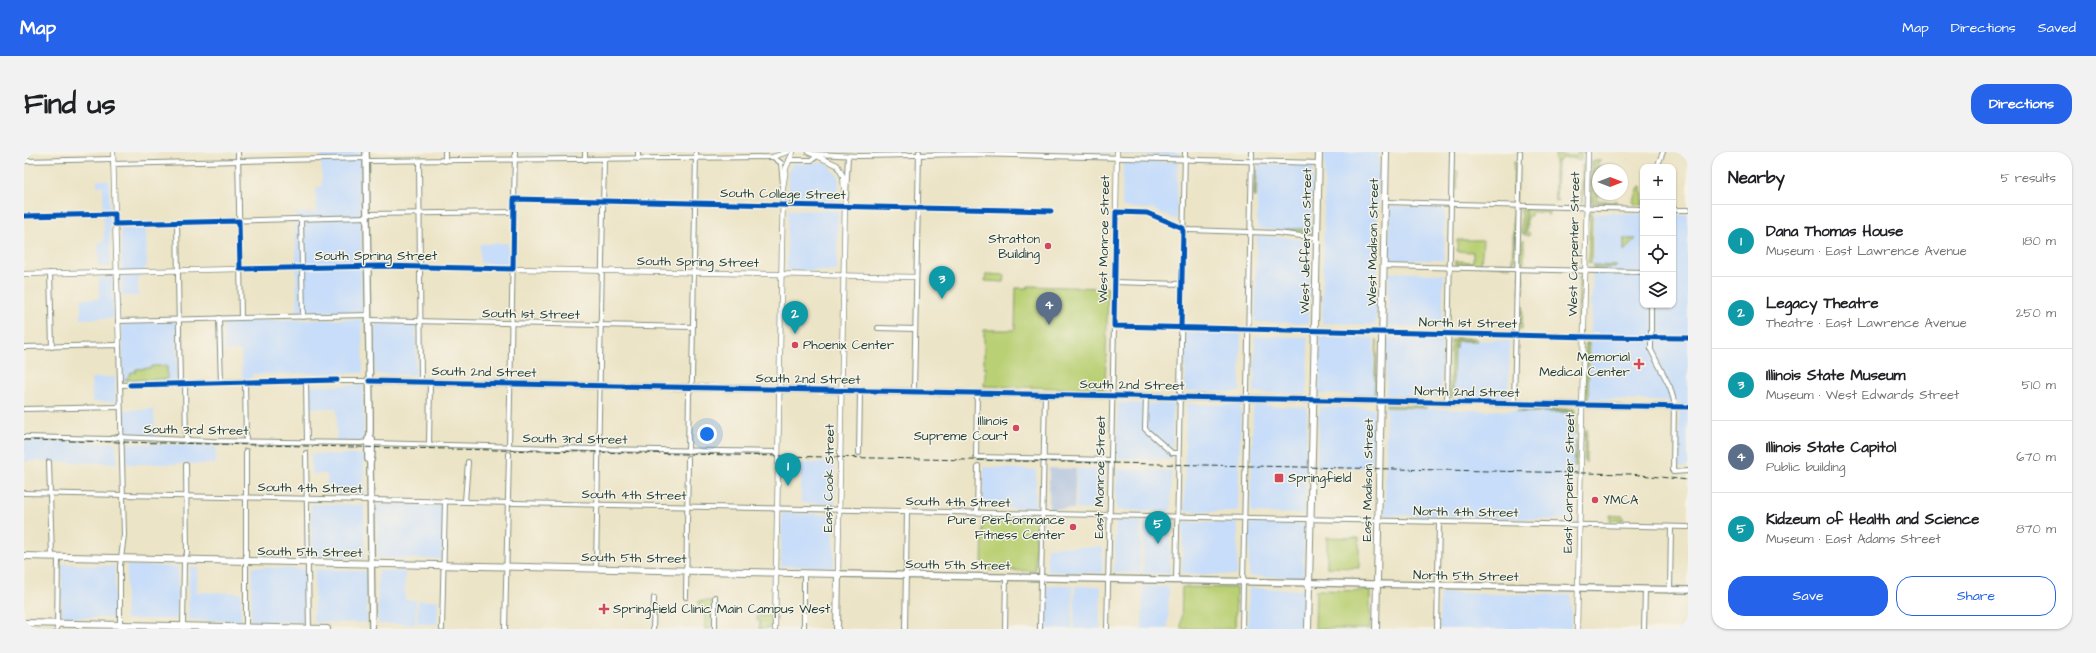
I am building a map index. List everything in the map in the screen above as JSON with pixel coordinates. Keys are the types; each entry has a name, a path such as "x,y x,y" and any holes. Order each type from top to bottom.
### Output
{"main road":[{"name":"West Jefferson Street","path":"1308,629 1319,152"},
{"name":"West Madison Street","path":"1382,332 1386,152"},
{"path":"366,157 370,441 368,459 370,462 372,629"},
{"name":"East Madison Street","path":"1376,629 1382,332"},
{"name":"South 2nd Street","path":"369,381 779,390 977,392 1247,399"},
{"name":"North 2nd Street","path":"1247,399 1688,407"},
{"name":"South 5th Street","path":"24,556 1243,582"},
{"name":"East Cook Street","path":"837,629 838,574"},
{"name":"North 5th Street","path":"1243,582 1670,591 1688,590"},
{"path":"24,623 57,626 327,629"}],"street":[{"path":"113,152 124,535 120,627"},
{"path":"238,152 240,318"},
{"path":"445,152 445,161"},
{"path":"509,447 515,152"},
{"path":"585,152 585,160"},
{"path":"638,152 638,159"},
{"path":"689,152 689,158"},
{"path":"688,451 693,327 696,152"},
{"path":"746,152 746,157"},
{"path":"113,164 366,157 419,161 772,157 788,152"},
{"path":"783,188 786,168 793,152"},
{"name":"West Monroe Street","path":"1114,326 1117,152"},
{"path":"1176,581 1185,152"},
{"path":"1242,629 1252,152"},
{"path":"1447,403 1452,152"},
{"path":"1514,404 1520,152"},
{"name":"West Carpenter Street","path":"1583,337 1588,152"},
{"path":"1658,164 1662,152"},
{"path":"789,160 812,160 812,154 848,156 859,154 981,153 1319,163"},
{"name":"East Cook Street","path":"812,154 830,160 839,168 843,176 845,204 838,574"},
{"path":"914,392 919,154"},
{"path":"845,204 848,156"},
{"path":"772,157 779,160 781,163 783,188 775,629"},
{"path":"24,161 113,159"},
{"path":"596,568 604,159"},
{"path":"419,161 421,382"},
{"name":"South College Street","path":"514,199 783,205 845,204 918,208 1051,211"},
{"path":"1385,202 1640,209"},
{"path":"1676,210 1688,210"},
{"path":"115,224 514,212"},
{"path":"1116,212 1148,213 1183,228 1194,231 1277,233 1318,238"},
{"path":"24,216 115,214"},
{"path":"301,219 303,317"},
{"path":"177,222 180,384"},
{"name":"South Spring Street","path":"24,274 368,266 916,277"},
{"path":"1383,266 1640,272"},
{"path":"50,273 52,347"},
{"path":"1114,282 1182,284"},
{"path":"1651,308 1651,350 1670,387 1674,407 1673,472 1688,472"},
{"name":"South 1st Street","path":"118,321 219,318 368,317 420,322 693,327"},
{"path":"219,318 221,383"},
{"path":"1114,326 1248,329"},
{"name":"East Monroe Street","path":"1107,629 1114,326"},
{"path":"878,328 915,329"},
{"name":"North 1st Street","path":"1248,329 1688,338"},
{"name":"East Carpenter Street","path":"1577,629 1583,337"},
{"path":"24,347 119,345"},
{"path":"306,381 307,442"},
{"name":"South 2nd Street","path":"120,385 369,381"},
{"path":"245,382 246,441"},
{"path":"429,445 430,382"},
{"path":"185,384 186,440"},
{"path":"859,453 860,391"},
{"path":"977,392 976,456 1111,460"},
{"path":"1040,629 1045,394"},
{"path":"1146,397 1145,429 1172,453 1178,453"},
{"path":"24,409 120,407"},
{"name":"South 3rd Street","path":"24,437 307,442 370,441 429,445 778,452"},
{"path":"246,451 246,628"},
{"path":"306,453 309,629"},
{"path":"505,629 509,454"},
{"path":"686,597 688,458"},
{"path":"49,462 55,557 57,626"},
{"path":"465,501 468,462"},
{"path":"183,628 184,560 187,553 186,465"},
{"path":"977,512 978,466"},
{"name":"South 4th Street","path":"24,493 1244,518"},
{"path":"442,629 445,501"},
{"path":"905,629 907,511"},
{"name":"North 4th Street","path":"1244,518 1688,527"},
{"path":"1437,629 1439,522"},
{"path":"1670,591 1671,527"},
{"path":"804,573 804,629"},
{"path":"1005,629 1006,577"},
{"path":"1644,629 1645,590"},
{"path":"715,597 715,629"},
{"path":"653,629 654,598"}],"shaded area":[{"path":"360,152 362,311 297,312 295,213 316,213 316,187 322,187 321,154"},
{"path":"578,152 578,153 520,153"},
{"path":"1056,152 1111,152 1111,154"},
{"path":"1123,152 1179,152 1179,156 1123,155"},
{"path":"1325,152 1379,152 1376,325 1322,323"},
{"path":"1123,161 1178,162 1177,220 1152,209 1122,207"},
{"path":"792,163 827,163 839,177 838,200 788,200 789,170"},
{"path":"1258,164 1313,165 1311,234 1257,228"},
{"path":"97,180 109,180 111,267 99,267 98,243 104,242 103,186 97,186"},
{"path":"1390,206 1445,208 1444,260 1389,260"},
{"path":"788,210 838,211 837,271 787,270"},
{"name":"Memorial Medical Center","path":"1594,213 1640,214 1640,308 1676,308 1676,215 1688,215 1688,467 1678,468 1680,402 1589,399"},
{"path":"146,228 147,266 138,278 138,296 122,296 121,229"},
{"path":"1257,236 1283,237 1311,242 1309,323 1255,322"},
{"path":"508,243 508,264 480,263 480,244"},
{"path":"1389,272 1444,274 1442,327 1387,326"},
{"path":"112,277 113,318 81,319 81,299 99,299 99,278"},
{"path":"362,319 363,373 253,374 251,378 242,378 241,351 224,351 223,321"},
{"path":"177,322 178,381 123,381 122,324"},
{"path":"375,324 416,324 416,375 375,374"},
{"path":"1186,333 1241,334 1240,392 1185,391"},
{"path":"1255,336 1308,337 1307,394 1254,393"},
{"path":"1320,337 1374,338 1374,395 1319,394"},
{"path":"1387,338 1442,340 1441,397 1386,395"},
{"path":"1455,340 1510,341 1508,398 1453,397"},
{"path":"115,377 116,402 92,402 91,378"},
{"path":"363,385 364,443 336,442 337,408 310,408 310,386"},
{"path":"1118,403 1173,404 1172,460 1117,458"},
{"path":"1186,404 1241,405 1238,512 1184,511"},
{"path":"1253,405 1307,407 1305,514 1251,513"},
{"path":"1319,407 1374,408 1373,464 1371,465 1371,468 1317,467"},
{"path":"1386,408 1575,412 1573,520 1385,515"},
{"path":"154,409 155,438 126,438 125,410"},
{"path":"24,441 116,443 117,463 24,461"},
{"path":"126,443 216,446 216,464 127,464"},
{"path":"311,454 364,455 364,494 327,493 327,474 311,474"},
{"path":"801,463 835,463 835,504 801,503"},
{"path":"984,467 1036,470 1035,508 983,507"},
{"path":"1049,468 1076,469 1074,509 1049,509"},
{"path":"1077,469 1104,470 1103,510 1076,509"},
{"path":"1117,469 1172,471 1171,511 1116,510"},
{"path":"311,504 364,505 365,558 312,556"},
{"path":"377,504 443,506 442,559 378,558"},
{"path":"782,513 834,514 834,567 781,566"},
{"path":"1116,521 1141,521 1140,573 1116,573 1114,571"},
{"path":"1144,521 1170,521 1170,574 1143,574"},
{"path":"1183,522 1238,523 1237,575 1182,574"},
{"path":"1250,523 1305,524 1303,577 1249,576"},
{"path":"1047,547 1103,547 1102,573 1047,572"},
{"path":"62,564 115,566 114,618 62,617"},
{"path":"127,565 178,567 177,619 125,619"},
{"path":"189,567 198,567 197,592 241,593 241,621 188,620"},
{"path":"252,567 305,569 304,622 251,621"},
{"path":"315,569 366,571 367,623 313,622"},
{"path":"378,571 405,571 405,600 416,600 415,624 378,624"},
{"path":"1047,585 1073,585 1072,629 1046,629"},
{"path":"1075,586 1101,586 1100,629 1074,629"},
{"path":"1143,586 1169,587 1168,629 1142,629"},
{"path":"1249,588 1303,590 1302,629 1248,629"},
{"path":"1440,593 1571,595 1571,629 1439,629"},
{"path":"438,600 437,624 417,624 418,601"}],"green space":[{"path":"1578,152 1581,152 1581,161 1577,160 1576,158 1561,158 1560,161 1557,161 1556,199 1559,201 1555,202 1555,155 1577,156"},
{"path":"1514,161 1518,161 1516,201 1513,201"},
{"path":"1593,161 1592,203 1590,203 1591,164"},
{"path":"1594,161 1601,161 1598,162 1598,164 1594,164"},
{"path":"1582,165 1584,165 1583,203 1581,203"},
{"path":"1255,170 1257,170 1256,197 1254,197"},
{"path":"1454,171 1458,171 1457,189 1454,189"},
{"path":"1640,187 1640,205 1633,202"},
{"path":"1593,200 1613,202 1617,200 1616,203 1593,203"},
{"path":"1513,209 1516,209 1515,242 1513,242"},
{"path":"1521,209 1525,209 1524,235 1521,232"},
{"path":"1525,209 1549,210 1548,216 1548,213 1531,212 1531,216 1527,216 1527,232 1530,233 1529,235 1525,235"},
{"path":"1590,212 1592,212 1591,264 1588,262"},
{"path":"1285,229 1308,229 1311,230 1311,234"},
{"path":"1524,239 1524,263 1520,263 1520,243"},
{"path":"1624,239 1636,239 1624,251"},
{"path":"1457,240 1483,240 1481,265 1456,265 1456,261 1473,262 1473,252 1457,251"},
{"path":"1513,243 1516,243 1514,262 1512,262"},
{"path":"1485,263 1511,263 1511,267 1486,265"},
{"path":"1592,265 1617,266 1615,268 1594,268"},
{"path":"986,274 1005,275 1004,282 985,281"},
{"path":"1520,276 1523,276 1523,294 1520,294"},
{"path":"1579,277 1581,277 1578,330"},
{"path":"1028,286 1108,288 1105,389 984,386 986,368 984,368 984,330 1015,330 1016,288 1028,288"},
{"path":"1521,306 1523,306 1522,329 1519,329"},
{"path":"1455,337 1475,338 1477,341 1457,341 1456,348 1454,348 1455,340 1472,340 1455,339"},
{"path":"1377,339 1376,394 1374,395"},
{"path":"1451,340 1454,340 1453,397 1450,397"},
{"path":"1586,343 1589,343 1588,399 1585,399"},
{"path":"152,366 167,366 167,379 125,380 133,371 135,373 136,369 152,368"},
{"path":"1386,405 1426,406 1427,408 1386,407"},
{"path":"1521,408 1575,409 1575,411 1521,410"},
{"path":"1517,411 1569,412 1518,412"},
{"path":"1569,412 1575,412 1575,433 1569,431 1572,430 1572,414"},
{"path":"1587,429 1586,463 1584,460 1585,431"},
{"path":"1576,439 1577,467 1574,467"},
{"path":"1610,515 1623,516 1623,520 1610,520"},
{"path":"983,518 1036,519 1035,571 982,570"},
{"path":"1327,537 1359,538 1359,568 1327,567"},
{"path":"1182,587 1236,588 1235,629 1181,629"},
{"path":"1316,590 1370,591 1370,629 1315,629"},
{"path":"699,601 712,601 711,629 705,629 705,608 699,608"},
{"path":"757,616 771,616 771,628 759,629 760,621 757,621"}],"railway":[{"path":"24,440 1631,474 1688,480"}],"cycle path":[{"path":"24,216 115,214 115,224 239,221 240,269 381,266 513,269 514,199 1051,211"},
{"path":"1181,327 1183,228 1147,213 1116,212 1114,326 1688,338"},
{"path":"130,385 337,380"},
{"path":"369,381 1688,407"}],"place":[{"name":"Stratton Building","path":"1048,246"},
{"name":"Illinois State Museum","path":"942,299"},
{"name":"Illinois State Capitol","path":"1049,325"},
{"name":"Legacy Theatre","path":"795,334"},
{"name":"Phoenix Center","path":"795,345"},
{"name":"Memorial Medical Center","path":"1639,364"},
{"name":"Illinois Supreme Court","path":"1016,428"},
{"name":"Springfield","path":"1279,478"},
{"name":"Dana Thomas House","path":"788,486"},
{"name":"YMCA","path":"1595,500"},
{"name":"Pure Performance Fitness Center","path":"1073,527"},
{"name":"Kidzeum of Health and Science","path":"1158,544"},
{"name":"Springfield Clinic Main Campus West","path":"604,609"}]}
